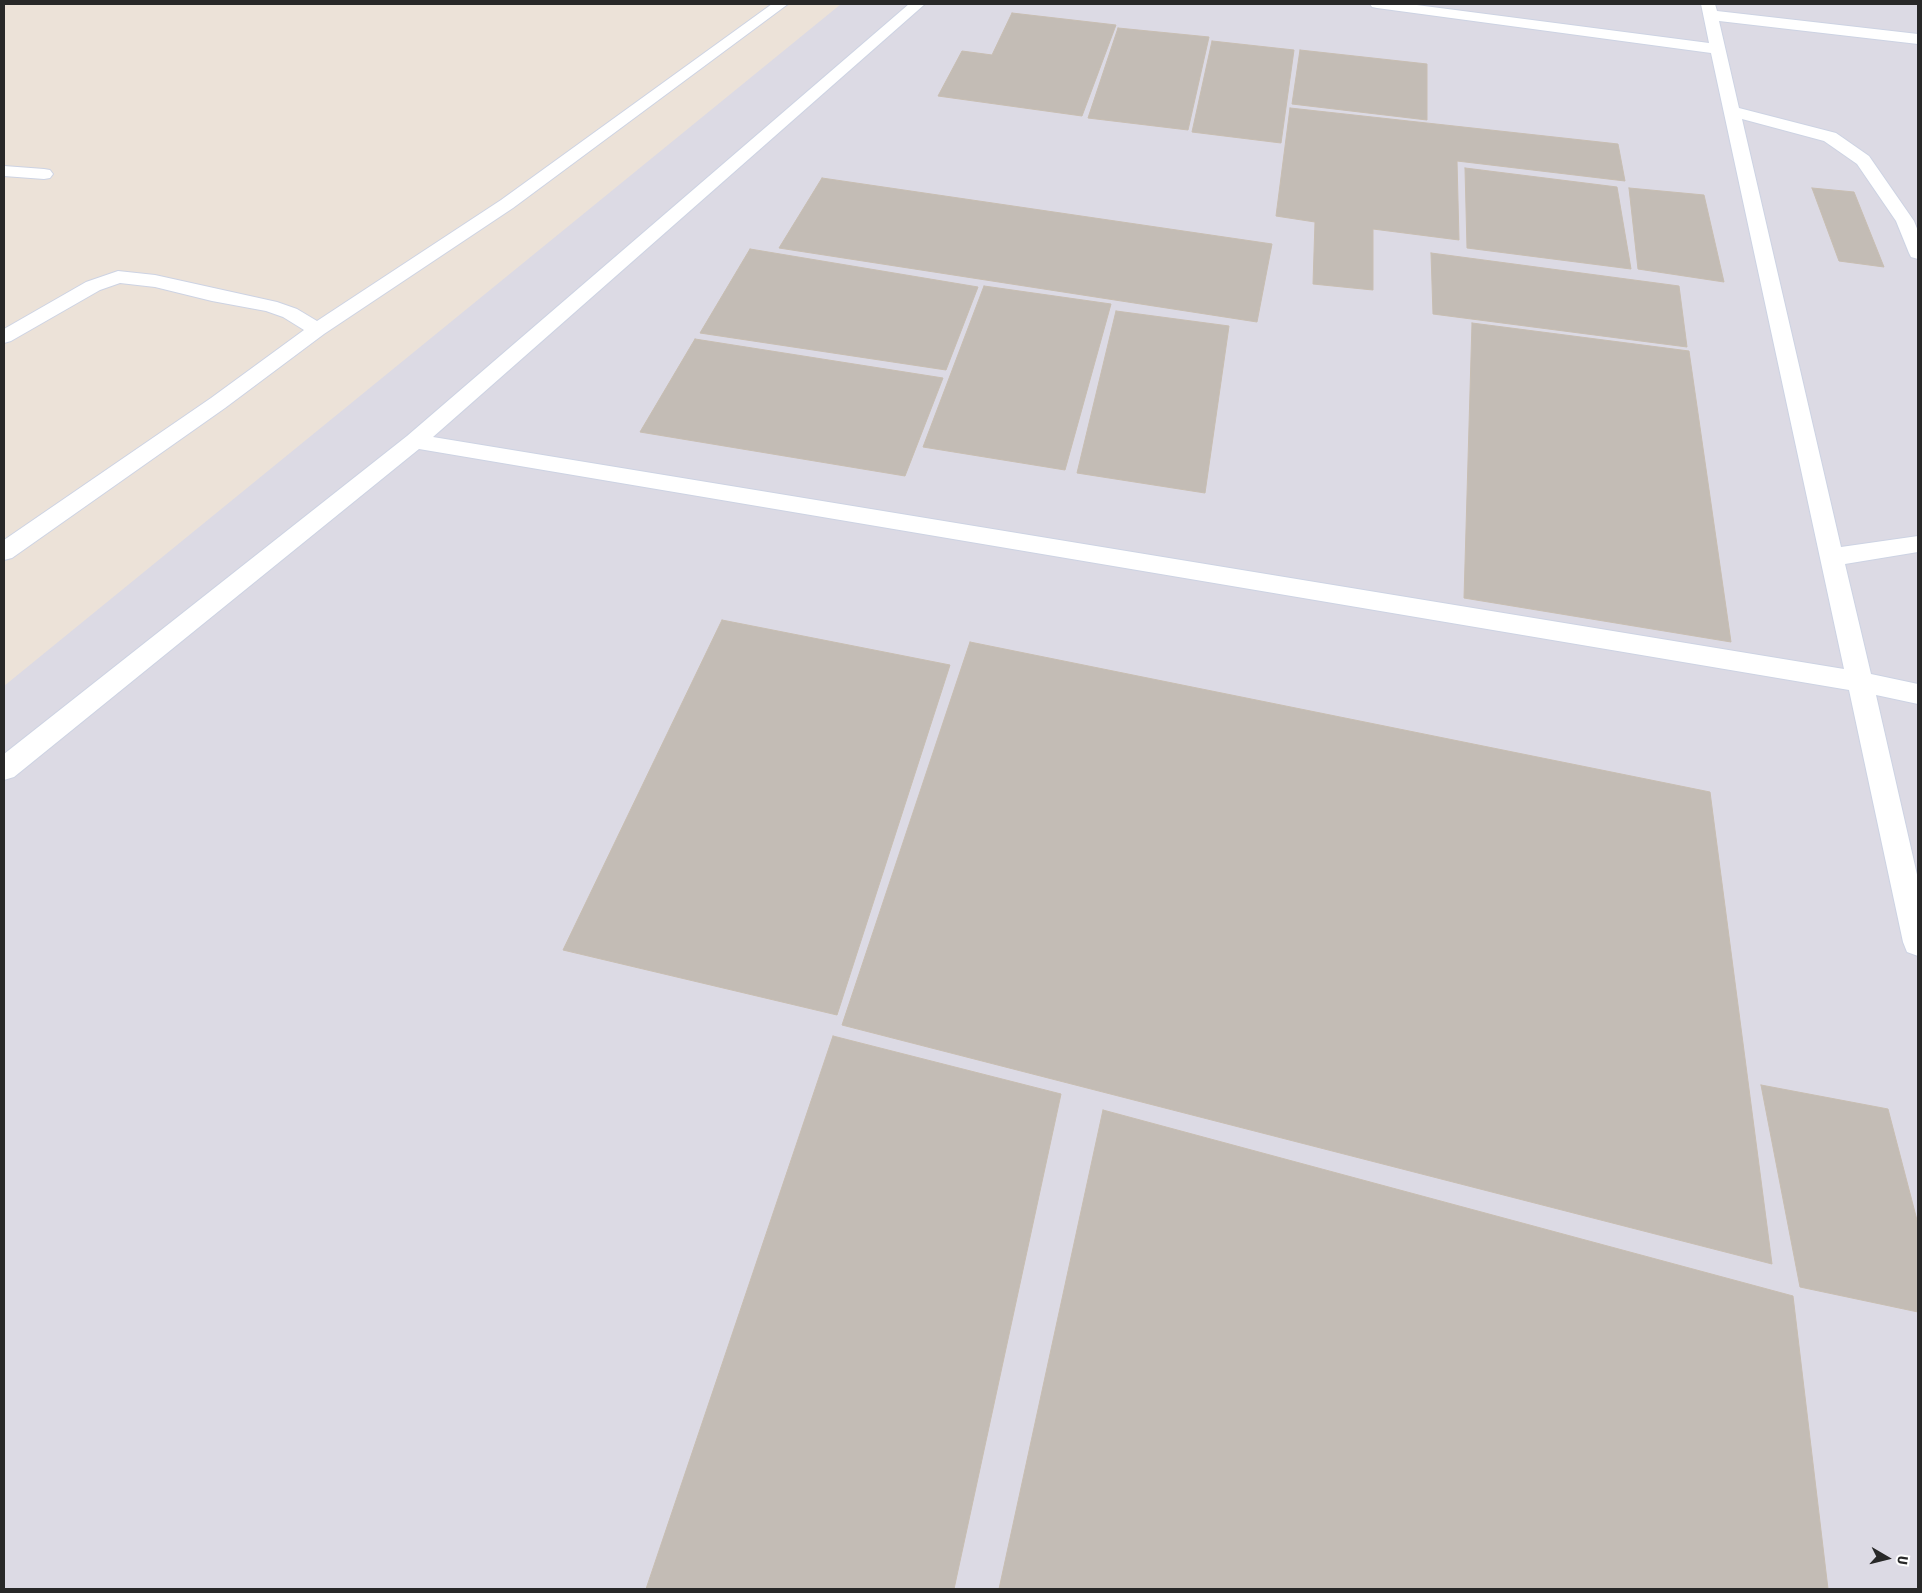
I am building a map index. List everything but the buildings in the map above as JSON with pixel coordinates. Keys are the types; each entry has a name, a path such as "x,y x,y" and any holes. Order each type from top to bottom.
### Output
{"street":[{"path":"4,552 218,403 316,330 507,204 781,4"},
{"path":"4,769 415,441 918,4"},
{"path":"1378,4 1718,48"},
{"path":"1918,39 1709,10 1918,942"},
{"path":"1732,111 1830,137 1862,160 1905,221 1918,252"},
{"path":"4,171 44,174"},
{"path":"4,337 93,286 118,277 154,280 212,295 270,306 290,313 316,330"},
{"path":"415,441 1861,682 1918,694"},
{"path":"1832,557 1918,544"}],"shaded area":[{"path":"841,4 1918,4 1918,1589 4,1589 4,686"}]}
